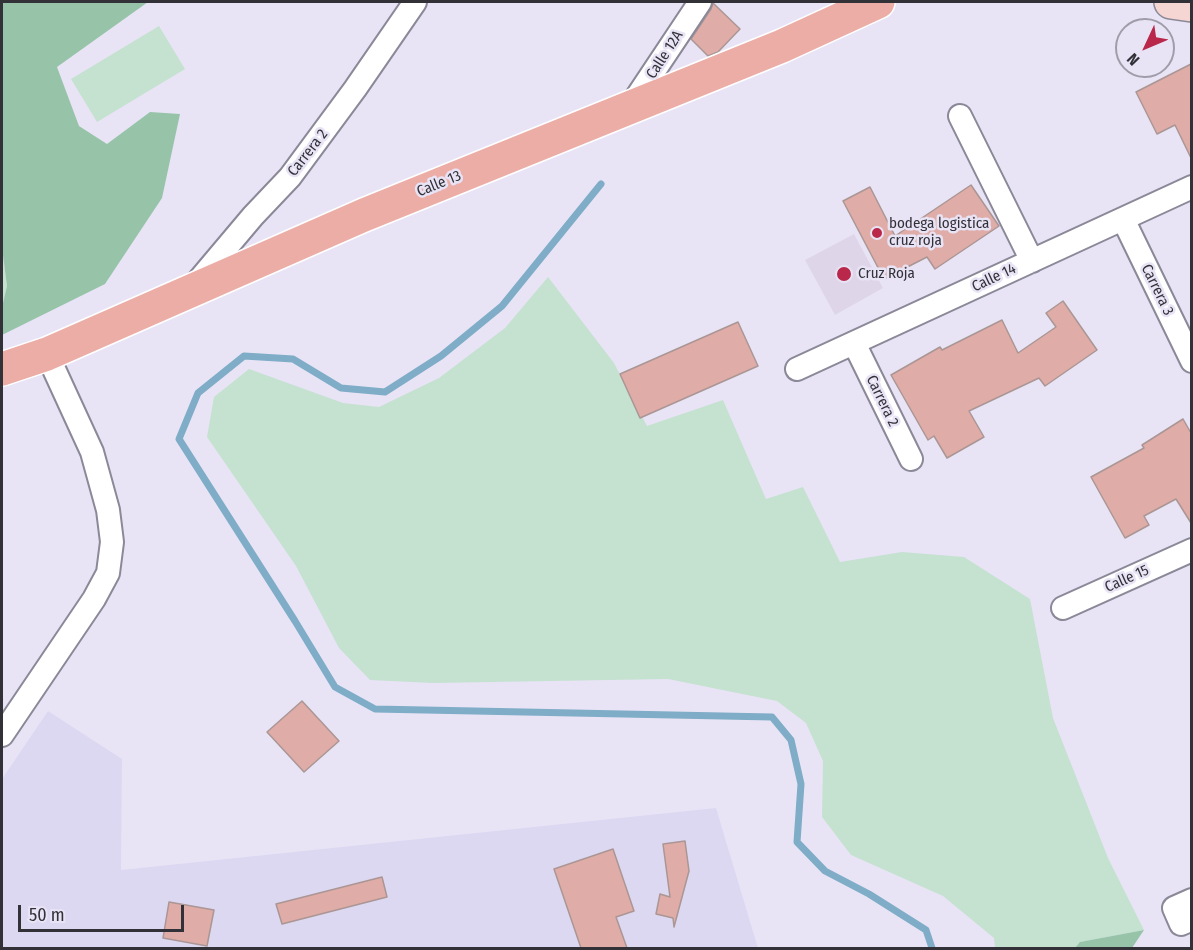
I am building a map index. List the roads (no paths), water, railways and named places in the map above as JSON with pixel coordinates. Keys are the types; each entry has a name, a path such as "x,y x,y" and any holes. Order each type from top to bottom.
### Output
{"main road":[{"name":"Calle 13","path":"2,369 47,354 364,215 782,46 878,2"},
{"path":"1171,2 1191,5"}],"street":[{"name":"Carrera 2","path":"187,294 297,168 415,2"},
{"name":"Calle 12A","path":"630,108 700,2"},
{"path":"960,116 1032,261"},
{"name":"Calle 14","path":"797,369 1191,187"},
{"name":"Carrera 3","path":"1123,219 1191,361"},
{"name":"Carrera 2","path":"854,343 910,459"},
{"path":"2,735 88,608 108,573 112,542 108,510 94,461 47,354"},
{"name":"Calle 15","path":"1063,608 1191,550"},
{"path":"1191,900 1174,908 1180,924 1191,919"}],"waterway":[{"path":"601,184 502,306 441,356 385,392 341,388 293,359 244,356 198,393 179,439 335,687 375,709 772,717 791,740 801,784 797,842 825,871 869,894 926,930 932,948"}],"place":[{"name":"bodega logistica cruz roja","path":"877,233"},
{"name":"Cruz Roja","path":"844,274"}]}
